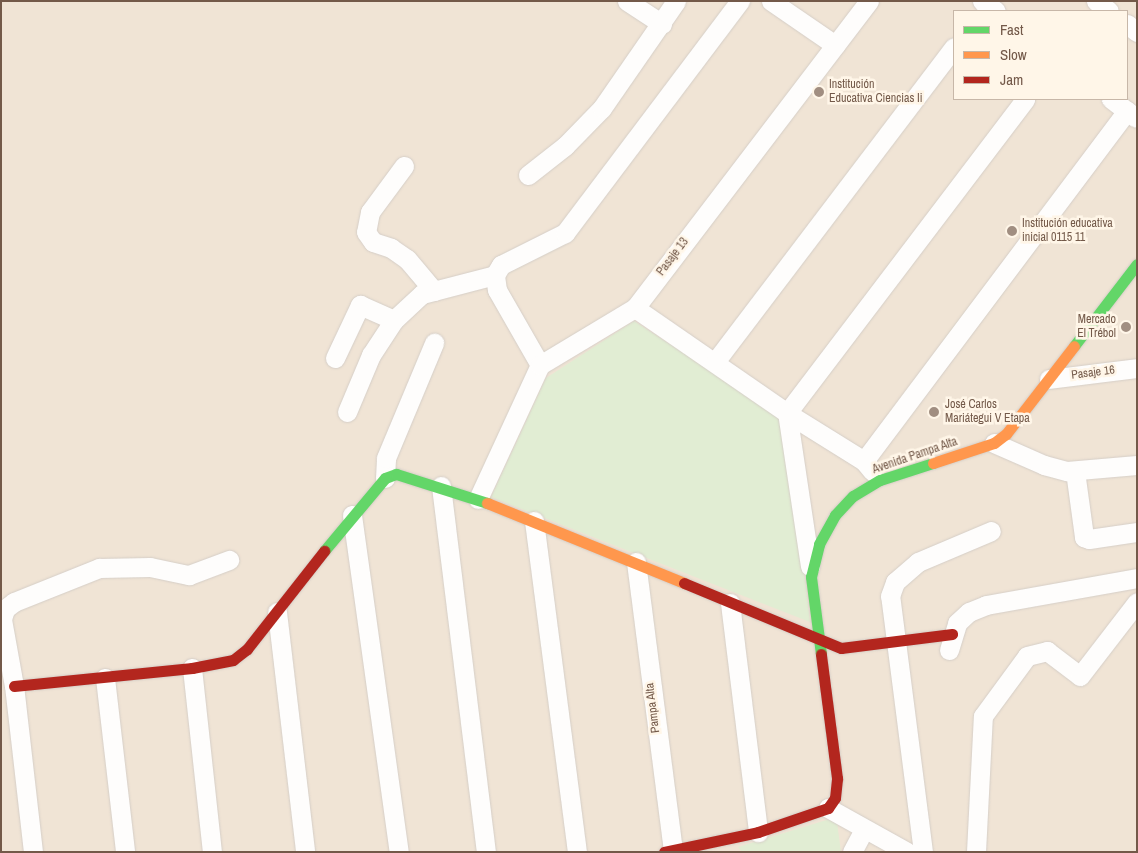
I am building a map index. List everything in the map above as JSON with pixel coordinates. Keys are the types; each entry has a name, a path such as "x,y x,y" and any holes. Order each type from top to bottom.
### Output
{"street":[{"path":"627,1 662,24"},
{"path":"528,175 565,146 602,108 662,24 676,1"},
{"path":"478,500 540,365 497,290 495,275 501,265 565,233 740,1"},
{"path":"771,1 834,45"},
{"path":"1096,1 1108,10"},
{"name":"Pasaje 13","path":"540,365 635,308 864,5"},
{"path":"714,362 953,48"},
{"path":"811,577 787,413 1024,100"},
{"path":"864,461 1132,114 1113,100"},
{"path":"404,166 370,212 366,232 373,242 391,248 407,259 434,291"},
{"name":"Avenida Pampa Alta","path":"828,808 835,798 837,778 817,640 811,577 819,544 835,515 853,496 880,480 994,443 1006,434 1137,264"},
{"path":"347,412 371,354 394,320 422,294 495,275"},
{"path":"335,358 360,306 394,320"},
{"path":"635,308 787,413 864,461 880,480"},
{"path":"14,686 192,668 233,660 247,649 352,515 385,478 386,458 434,343"},
{"name":"Pasaje 16","path":"1049,379 1137,368"},
{"path":"994,443 1044,466 1075,471 1137,465"},
{"path":"1075,471 1084,537 1088,539 1137,532"},
{"path":"385,478 406,476 441,486 636,562 730,604 841,648 894,641 951,642 957,623 969,612 986,605 1137,578"},
{"path":"441,486 486,852"},
{"path":"352,515 399,852"},
{"path":"534,521 577,852"},
{"path":"923,852 894,641 890,596 895,582 905,570 931,555 991,532"},
{"path":"33,852 14,686 2,619 5,609 14,602 99,568 150,566 189,575 229,560"},
{"name":"Pampa Alta","path":"636,562 669,851"},
{"path":"976,852 984,716 1027,656 1047,651 1080,676 1135,604 1109,582"},
{"path":"730,604 758,832"},
{"path":"276,612 306,852"},
{"path":"192,668 212,852"},
{"path":"105,678 125,852"},
{"path":"669,851 716,849 758,832 828,808 864,830 907,852"},
{"path":"852,852 864,830"}],"shaded area":[{"path":"1,1 1137,1 1137,852 1,852"}],"green space":[{"path":"634,321 786,419 810,622 491,497 546,378"},
{"path":"833,818 837,822 841,852 742,852 738,847"}],"traffic: fast":[{"path":"1074,346 1137,264"},
{"path":"821,654 811,577 819,544 835,515 853,496 880,480 933,463"},
{"path":"324,551 385,478 396,474 487,503"}],"traffic: slow":[{"path":"933,463 994,443 1006,434 1074,346"},
{"path":"487,503 684,583"}],"traffic: jam":[{"path":"14,686 192,668 233,660 247,649 324,551"},
{"path":"684,583 841,648 952,634"},
{"path":"664,852 758,832 828,808 835,798 837,778 821,654"}],"place":[{"name":"Institución Educativa Ciencias Ii","path":"819,92"},
{"name":"Institución educativa inicial 0115 11","path":"1012,231"},
{"name":"Mercado El Trébol","path":"1126,327"},
{"name":"José Carlos Mariátegui V Etapa","path":"934,412"}]}
